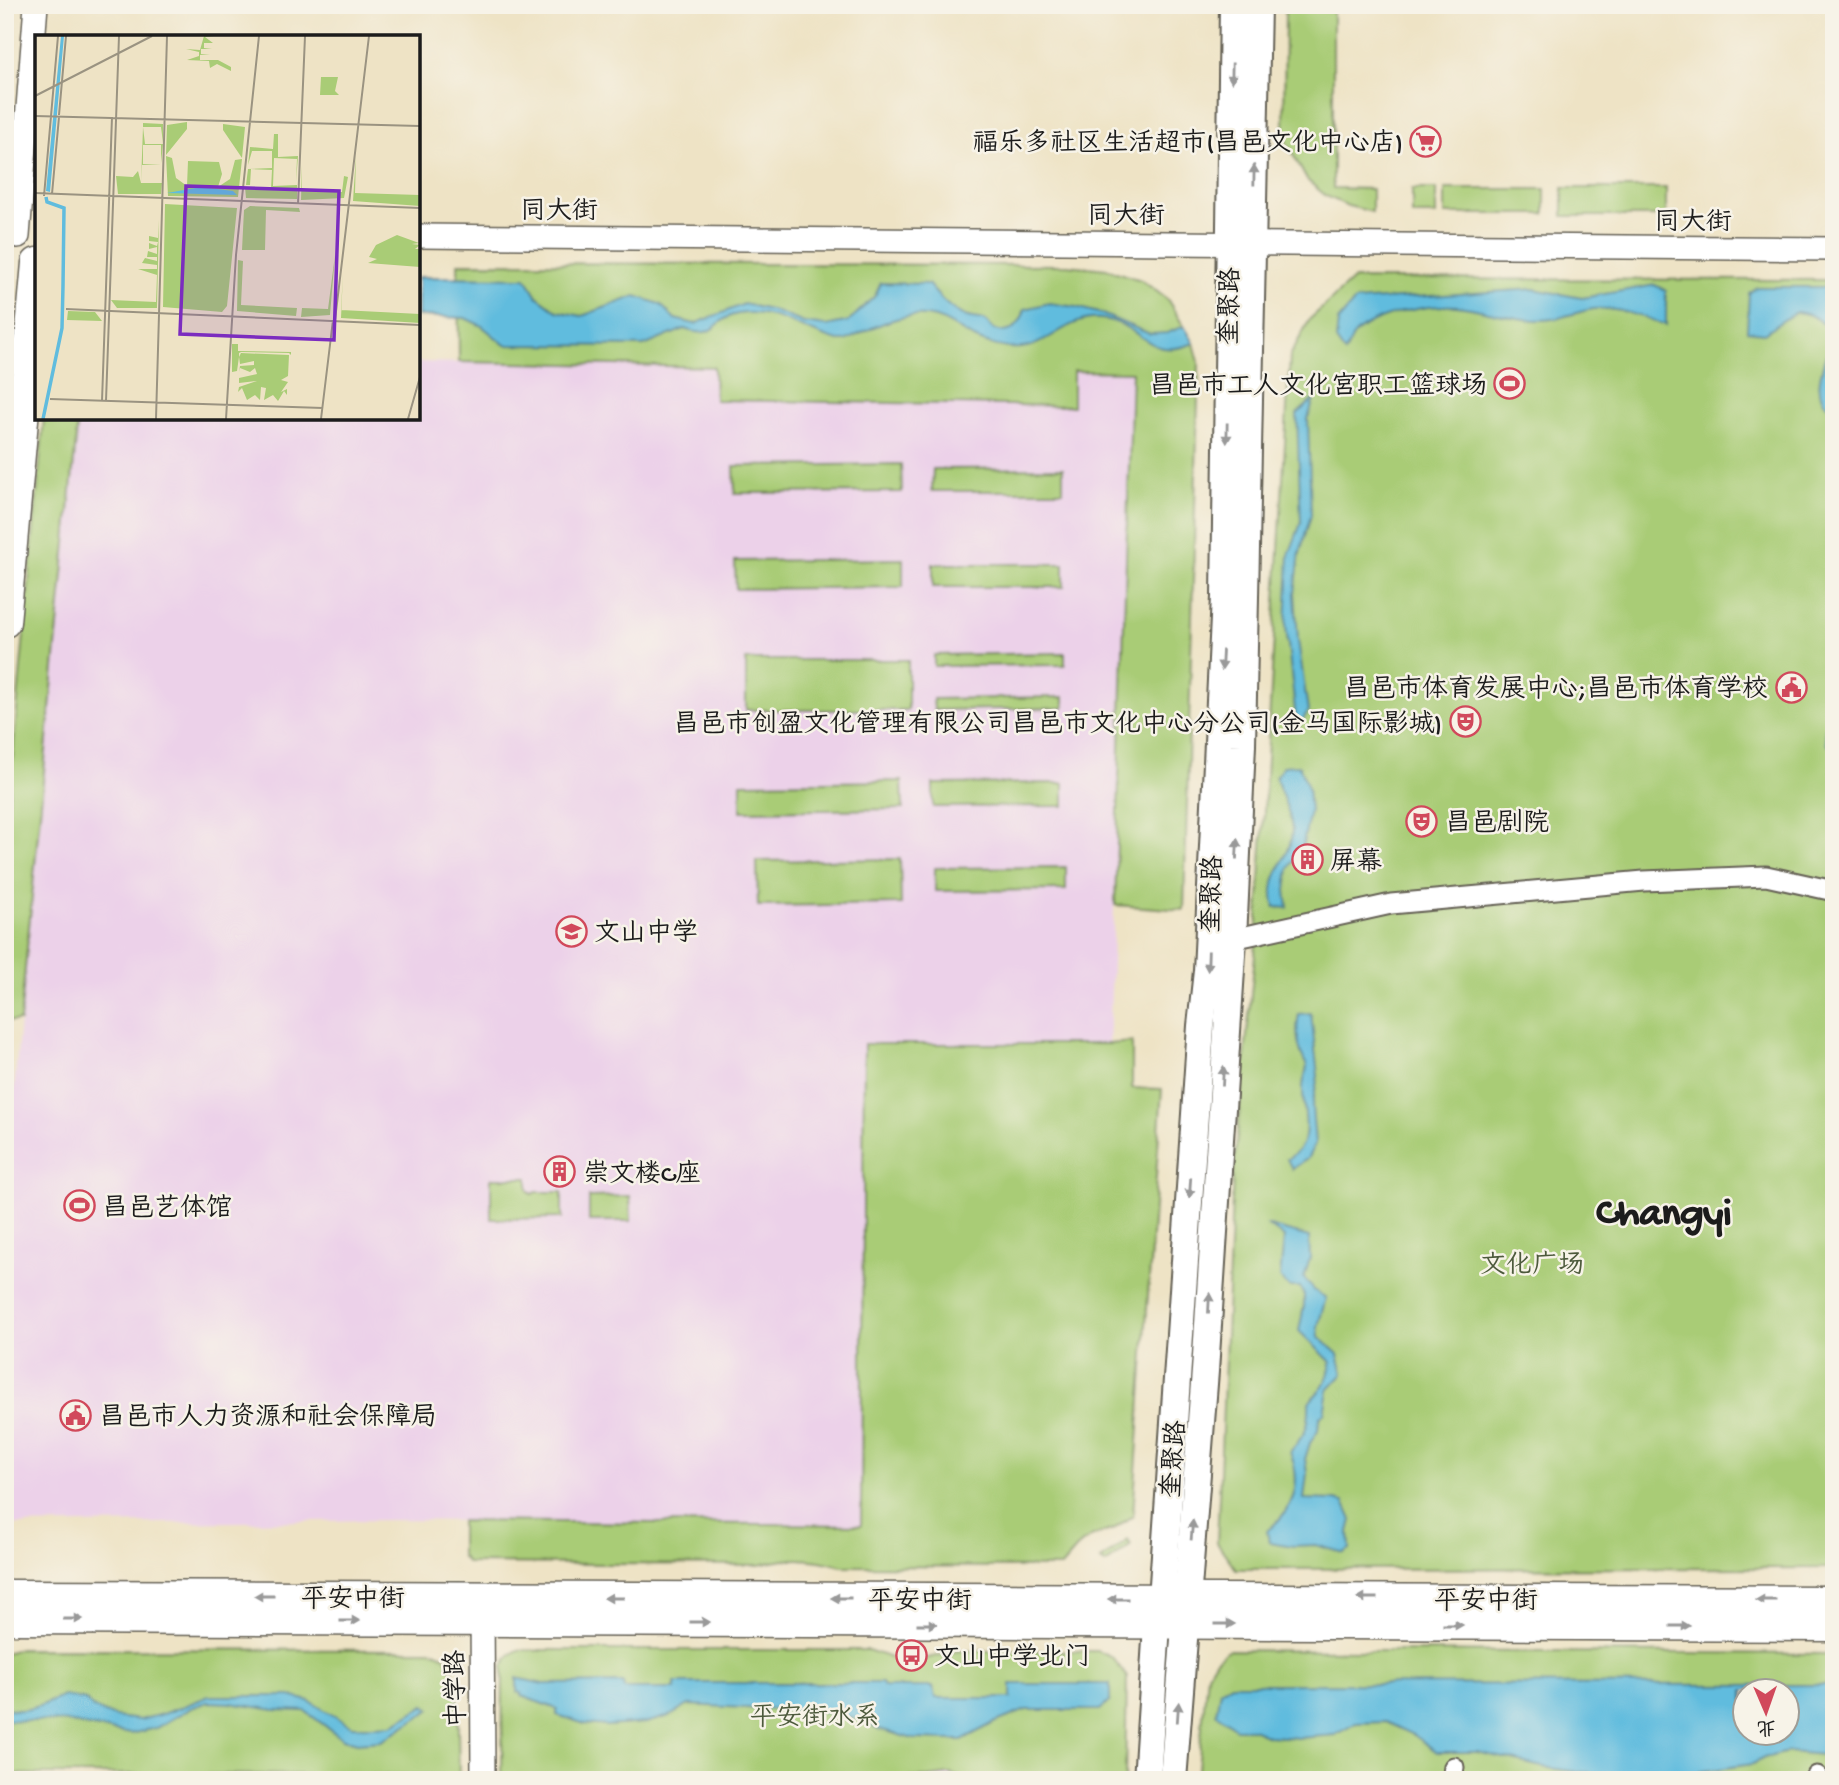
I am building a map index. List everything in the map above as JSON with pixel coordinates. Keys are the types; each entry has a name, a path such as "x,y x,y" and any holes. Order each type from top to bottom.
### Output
{"main road":[{"name":"奎聚路","path":"1147,1780 1205,1371 1233,939 1242,745 1241,243 1233,5"},
{"name":"奎聚路","path":"1173,1780 1172,1611 1200,1039 1207,971 1226,597 1241,243 1257,5"},
{"path":"5,622 35,285"},
{"name":"平安中街","path":"5,1595 482,1609"},
{"name":"平安中街","path":"5,1619 482,1609 1172,1611 1834,1601"},
{"name":"平安中街","path":"1172,1611 1834,1626"}],"street":[{"path":"20,236 36,5"},
{"name":"同大街","path":"420,236 1834,249"},
{"path":"1233,939 1391,904 1644,881 1766,876 1834,891"},
{"name":"中学路","path":"482,1609 482,1780"}],"shaded area":[{"name":"文山中学","path":"420,362 1133,372 1092,1527 389,1520 5,1525 5,1199 78,420 420,420"},
{"path":"950,1774 970,1780 858,1780 928,1777"}],"green space":[{"path":"1285,5 1333,5 1333,188 1372,189 1372,212 1348,206 1326,196 1307,180 1284,138"},
{"path":"1563,188 1666,188 1666,216 1563,216"},
{"path":"1412,189 1436,189 1436,215 1412,215"},
{"path":"1445,189 1545,189 1545,214 1445,214"},
{"path":"458,263 1067,265 1107,269 1141,280 1167,299 1194,343 1199,362 1184,910 1115,905 1132,372 1073,371 1073,406 715,400 714,367 459,362"},
{"name":"文化广场","path":"1354,279 1834,280 1834,1568 1236,1569 1217,1543 1233,1177 1257,934 1290,356 1310,319"},
{"path":"44,420 78,420 20,1021 5,1021 5,839"},
{"path":"901,464 902,492 735,493 734,466"},
{"path":"1063,468 1063,491 932,491 933,469"},
{"path":"903,559 903,587 736,589 735,561"},
{"path":"933,564 1064,564 1064,587 933,587"},
{"path":"1065,653 1065,665 934,666 934,655"},
{"path":"746,660 908,660 908,710 746,710"},
{"path":"1064,697 1064,708 934,710 933,699"},
{"path":"902,781 903,809 741,811 741,783"},
{"path":"1064,783 1064,806 933,807 933,784"},
{"path":"900,859 901,904 758,906 757,861"},
{"path":"1066,867 1066,890 935,891 935,868"},
{"path":"1132,1042 1132,1088 1162,1089 1133,1515 1114,1529 1093,1536 1080,1545 1061,1567 842,1566 800,1559 759,1565 467,1563 461,1556 461,1521 861,1525 864,1044"},
{"path":"491,1178 528,1178 528,1190 532,1194 562,1192 562,1218 491,1219"},
{"path":"630,1196 631,1221 589,1221 589,1197"},
{"path":"1128,1540 1131,1545 1106,1564 1101,1560"},
{"path":"18,1649 431,1650 445,1657 457,1680 459,1780 442,1780 442,1775 5,1774 5,1653"},
{"name":"平安街水系","path":"518,1650 868,1650 897,1660 920,1660 957,1651 1098,1651 1113,1658 1127,1677 1125,1780 970,1780 950,1774 858,1780 502,1780 503,1666 510,1655"},
{"path":"1228,1650 1834,1654 1834,1780 1458,1780 1443,1777 1442,1780 1197,1780 1207,1674 1216,1659"}],"water":[{"path":"420,277 526,278 537,296 557,311 582,316 636,296 660,304 675,319 695,324 744,304 774,311 804,323 826,326 849,321 875,296 881,283 928,284 954,310 967,317 986,321 1000,331 1014,328 1025,309 1049,303 1102,314 1150,334 1167,333 1184,326 1194,343 1178,348 1165,348 1145,340 1115,322 1089,319 1031,346 1009,348 975,339 949,324 926,316 894,319 845,341 838,341 777,318 752,313 730,316 709,331 695,332 684,329 644,346 505,345 482,326 465,318 420,316"},
{"path":"1655,285 1666,291 1666,325 1607,309 1536,320 1467,307 1445,306 1403,312 1376,321 1355,334 1345,353 1336,340 1338,321 1355,301 1534,289 1582,298"},
{"path":"1757,287 1834,287 1834,379 1831,384 1834,410 1821,395 1819,386 1832,336 1817,319 1796,312 1764,333 1747,331 1749,293"},
{"path":"1314,399 1308,419 1311,515 1300,553 1295,593 1298,640 1308,711 1297,729 1286,626 1289,555 1301,523 1297,414"},
{"path":"1834,720 1834,750 1827,745 1825,729"},
{"path":"1299,765 1308,788 1310,811 1302,849 1289,868 1286,890 1288,908 1275,907 1273,895 1276,875 1288,849 1292,829 1276,777 1283,766"},
{"path":"1311,1013 1318,1076 1312,1106 1315,1144 1307,1159 1292,1169 1287,1159 1302,1145 1306,1128 1303,1088 1307,1066 1301,1054 1297,1027 1299,1014"},
{"path":"1266,1225 1309,1237 1310,1258 1304,1278 1314,1290 1326,1298 1318,1326 1319,1337 1338,1354 1343,1374 1328,1390 1324,1413 1319,1418 1318,1430 1305,1459 1307,1473 1304,1499 1344,1502 1352,1520 1349,1532 1350,1549 1344,1553 1315,1545 1293,1546 1269,1542 1267,1531 1284,1514 1294,1496 1296,1475 1290,1452 1306,1430 1309,1402 1324,1384 1331,1362 1299,1331 1304,1295 1300,1287 1289,1287 1280,1278 1284,1237"},
{"path":"517,1678 543,1684 623,1683 624,1689 675,1689 675,1683 882,1683 884,1687 933,1687 935,1698 1011,1698 1011,1684 1110,1684 1110,1701 1100,1710 1026,1710 962,1740 913,1739 879,1729 855,1718 821,1712 689,1705 670,1716 646,1723 606,1726 585,1724 557,1715 557,1709 521,1696 521,1693 517,1692"},
{"path":"1231,1684 1730,1685 1730,1746 1800,1746 1800,1685 1834,1685 1834,1748 1823,1755 1788,1752 1764,1758 1753,1764 1697,1772 1654,1776 1577,1772 1477,1752 1437,1752 1414,1735 1386,1722 1356,1723 1335,1735 1300,1738 1268,1736 1252,1729 1236,1729 1216,1713 1220,1690"},
{"path":"64,1696 86,1700 91,1707 115,1717 140,1720 209,1696 290,1696 309,1701 352,1726 392,1725 425,1705 431,1709 381,1741 357,1743 343,1739 305,1711 275,1710 230,1703 208,1702 191,1708 156,1728 130,1734 66,1722 5,1720 5,1707 27,1709"}],"place":[{"name":"福乐多社区生活超市(昌邑文化中心店)","path":"1426,141"},
{"name":"昌邑市工人文化宫职工篮球场","path":"1510,384"},
{"name":"昌邑市体育发展中心;昌邑市体育学校","path":"1791,687"},
{"name":"昌邑市创盈文化管理有限公司昌邑市文化中心分公司(金马国际影城)","path":"1465,722"},
{"name":"昌邑剧院","path":"1422,821"},
{"name":"屏幕","path":"1307,860"},
{"name":"文山中学","path":"571,931"},
{"name":"崇文楼C座","path":"560,1172"},
{"name":"昌邑艺体馆","path":"79,1206"},
{"name":"昌邑市人力资源和社会保障局","path":"76,1415"},
{"name":"文山中学北门","path":"911,1655"}],"district":[{"name":"Changyi","path":"1664,1209"}]}
